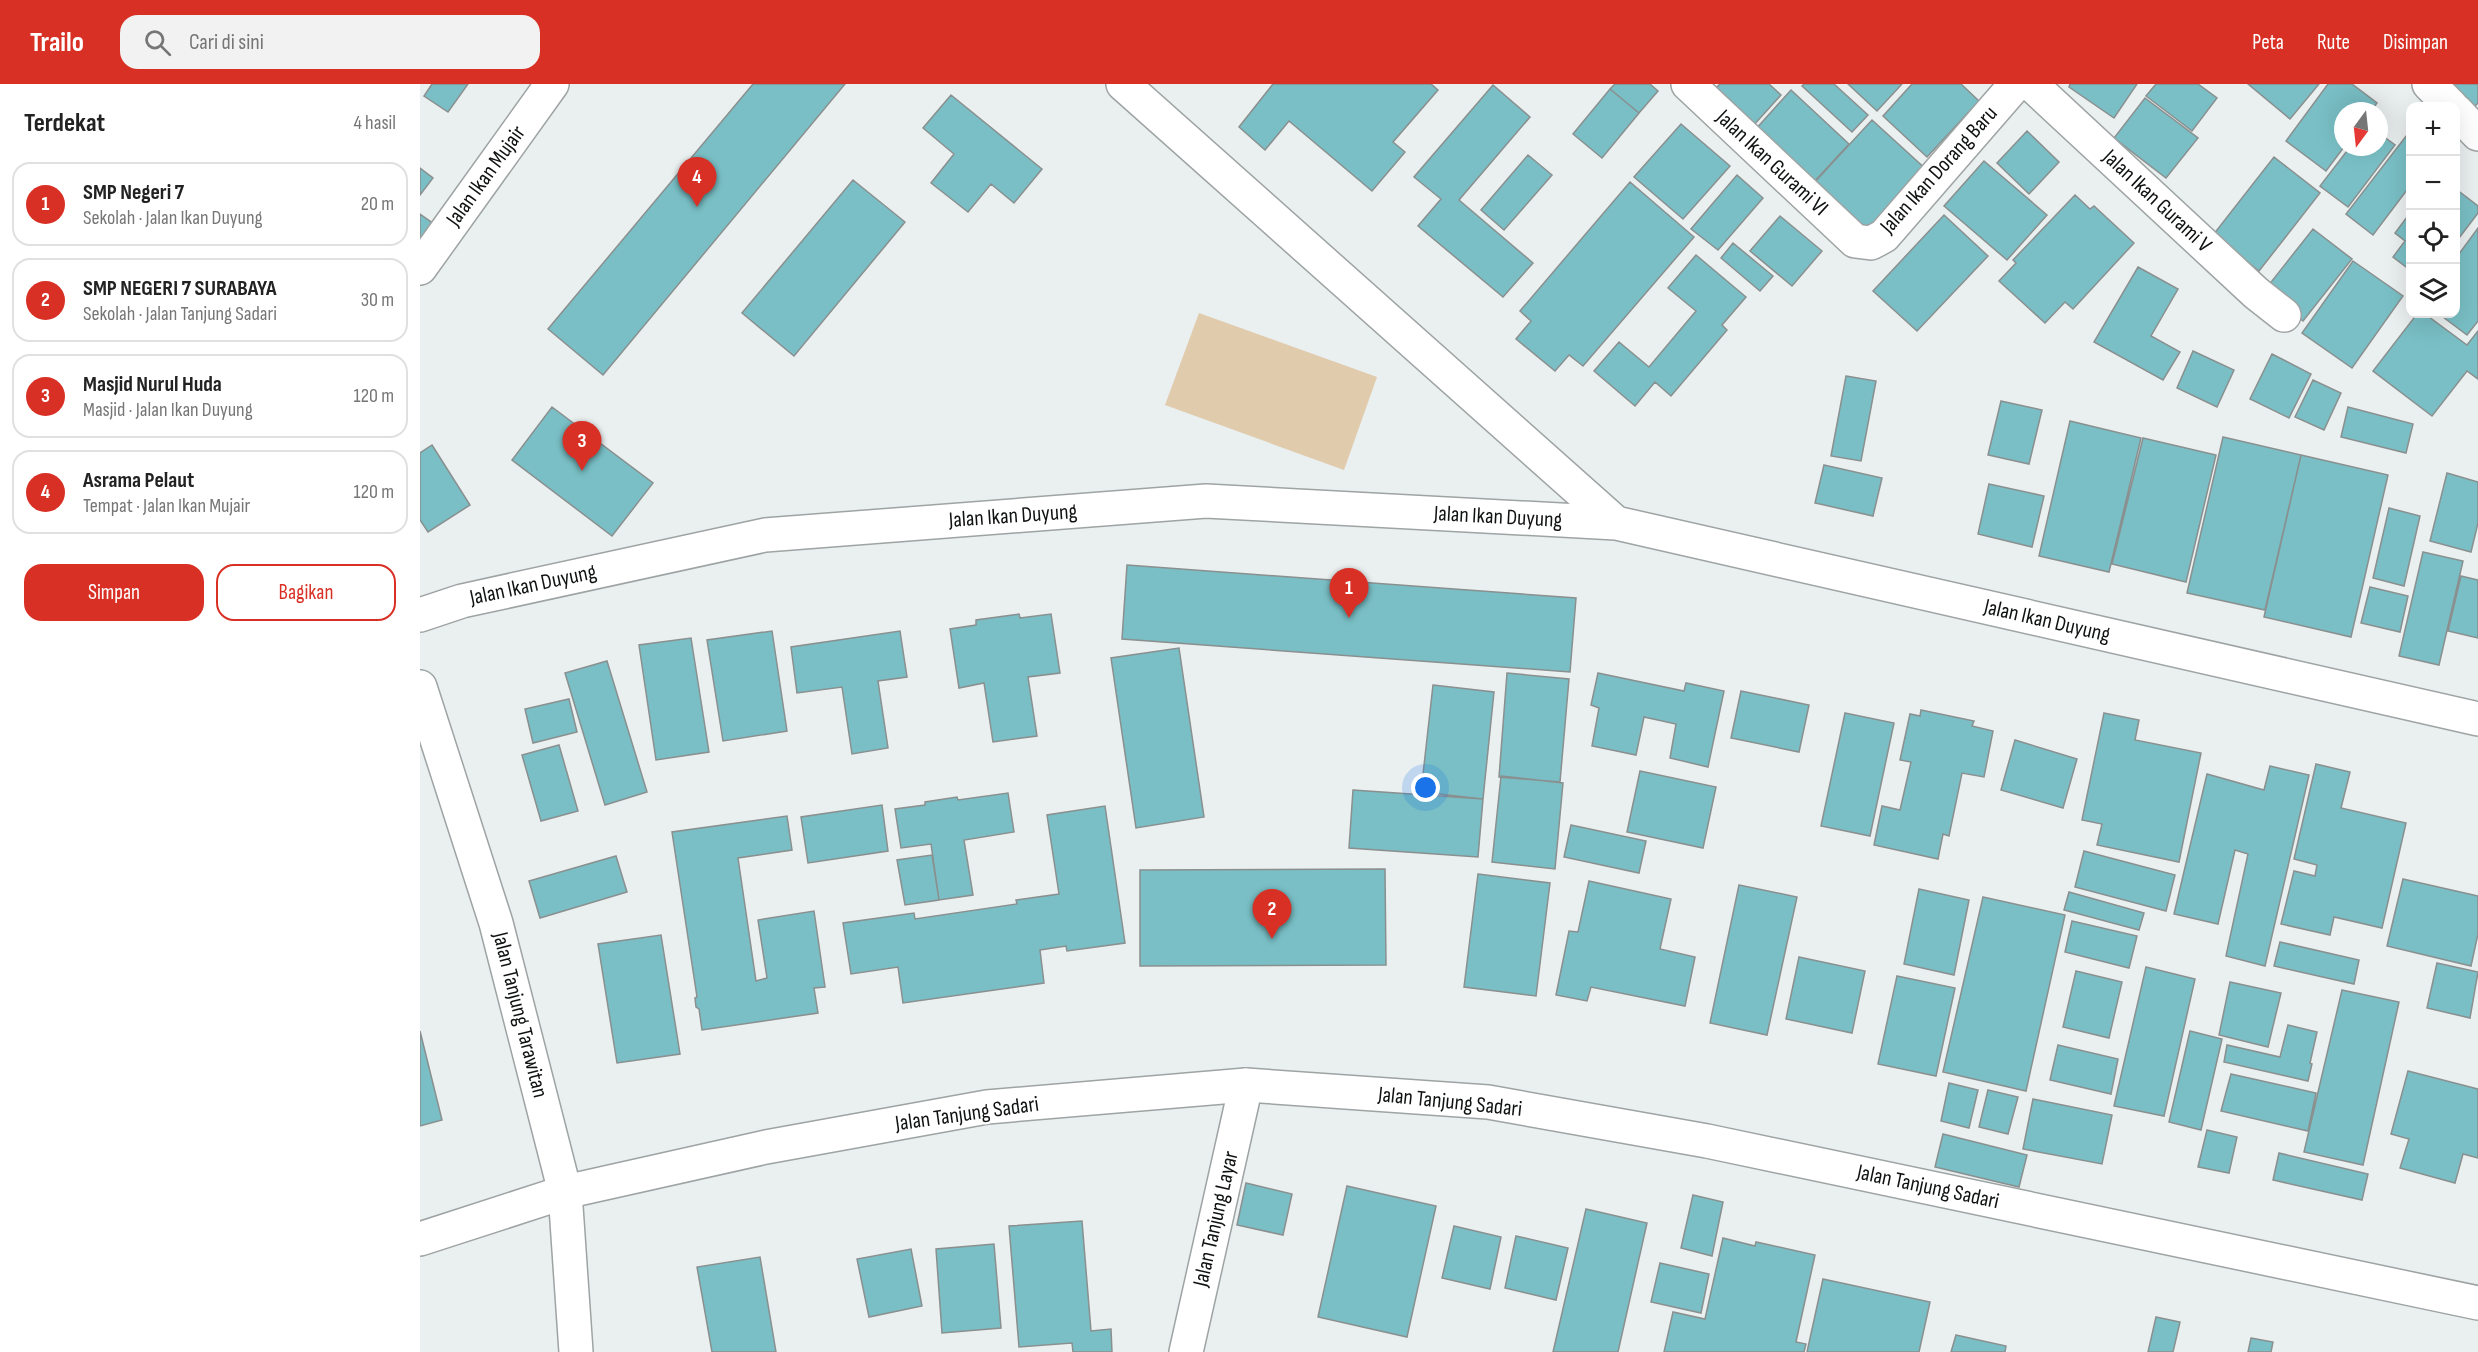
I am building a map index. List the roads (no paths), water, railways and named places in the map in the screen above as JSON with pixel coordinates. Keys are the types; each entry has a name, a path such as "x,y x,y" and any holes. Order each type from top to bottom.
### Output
{"street":[{"name":"Jalan Ikan Mujair","path":"420,268 552,84"},
{"name":"Jalan Ikan Duyung","path":"1123,84 1616,523"},
{"name":"Jalan Ikan Gurami VI","path":"1688,84 1855,241"},
{"name":"Jalan Ikan Dorang Baru","path":"1855,241 1871,243 1884,236 2016,84"},
{"name":"Jalan Ikan Gurami V","path":"2031,84 2256,293 2284,315"},
{"path":"2429,84 2447,102"},
{"path":"2460,115 2478,134"},
{"name":"Jalan Ikan Duyung","path":"420,615 462,601 765,535 1206,501 1616,523 2478,719"},
{"name":"Jalan Tanjung Tarawitan","path":"420,687 496,923 565,1192 576,1352"},
{"name":"Jalan Tanjung Sadari","path":"420,1239 565,1192 766,1147 987,1107 1246,1086 1488,1102 1707,1141 2478,1303"},
{"name":"Jalan Tanjung Layar","path":"1186,1352 1246,1086"}],"place":[{"name":"Asrama Pelaut","path":"697,207"},
{"name":"Masjid Nurul Huda","path":"582,471"},
{"name":"SMP Negeri 7","path":"1349,618"},
{"name":"SMP NEGERI 7 SURABAYA","path":"1272,939"}]}
